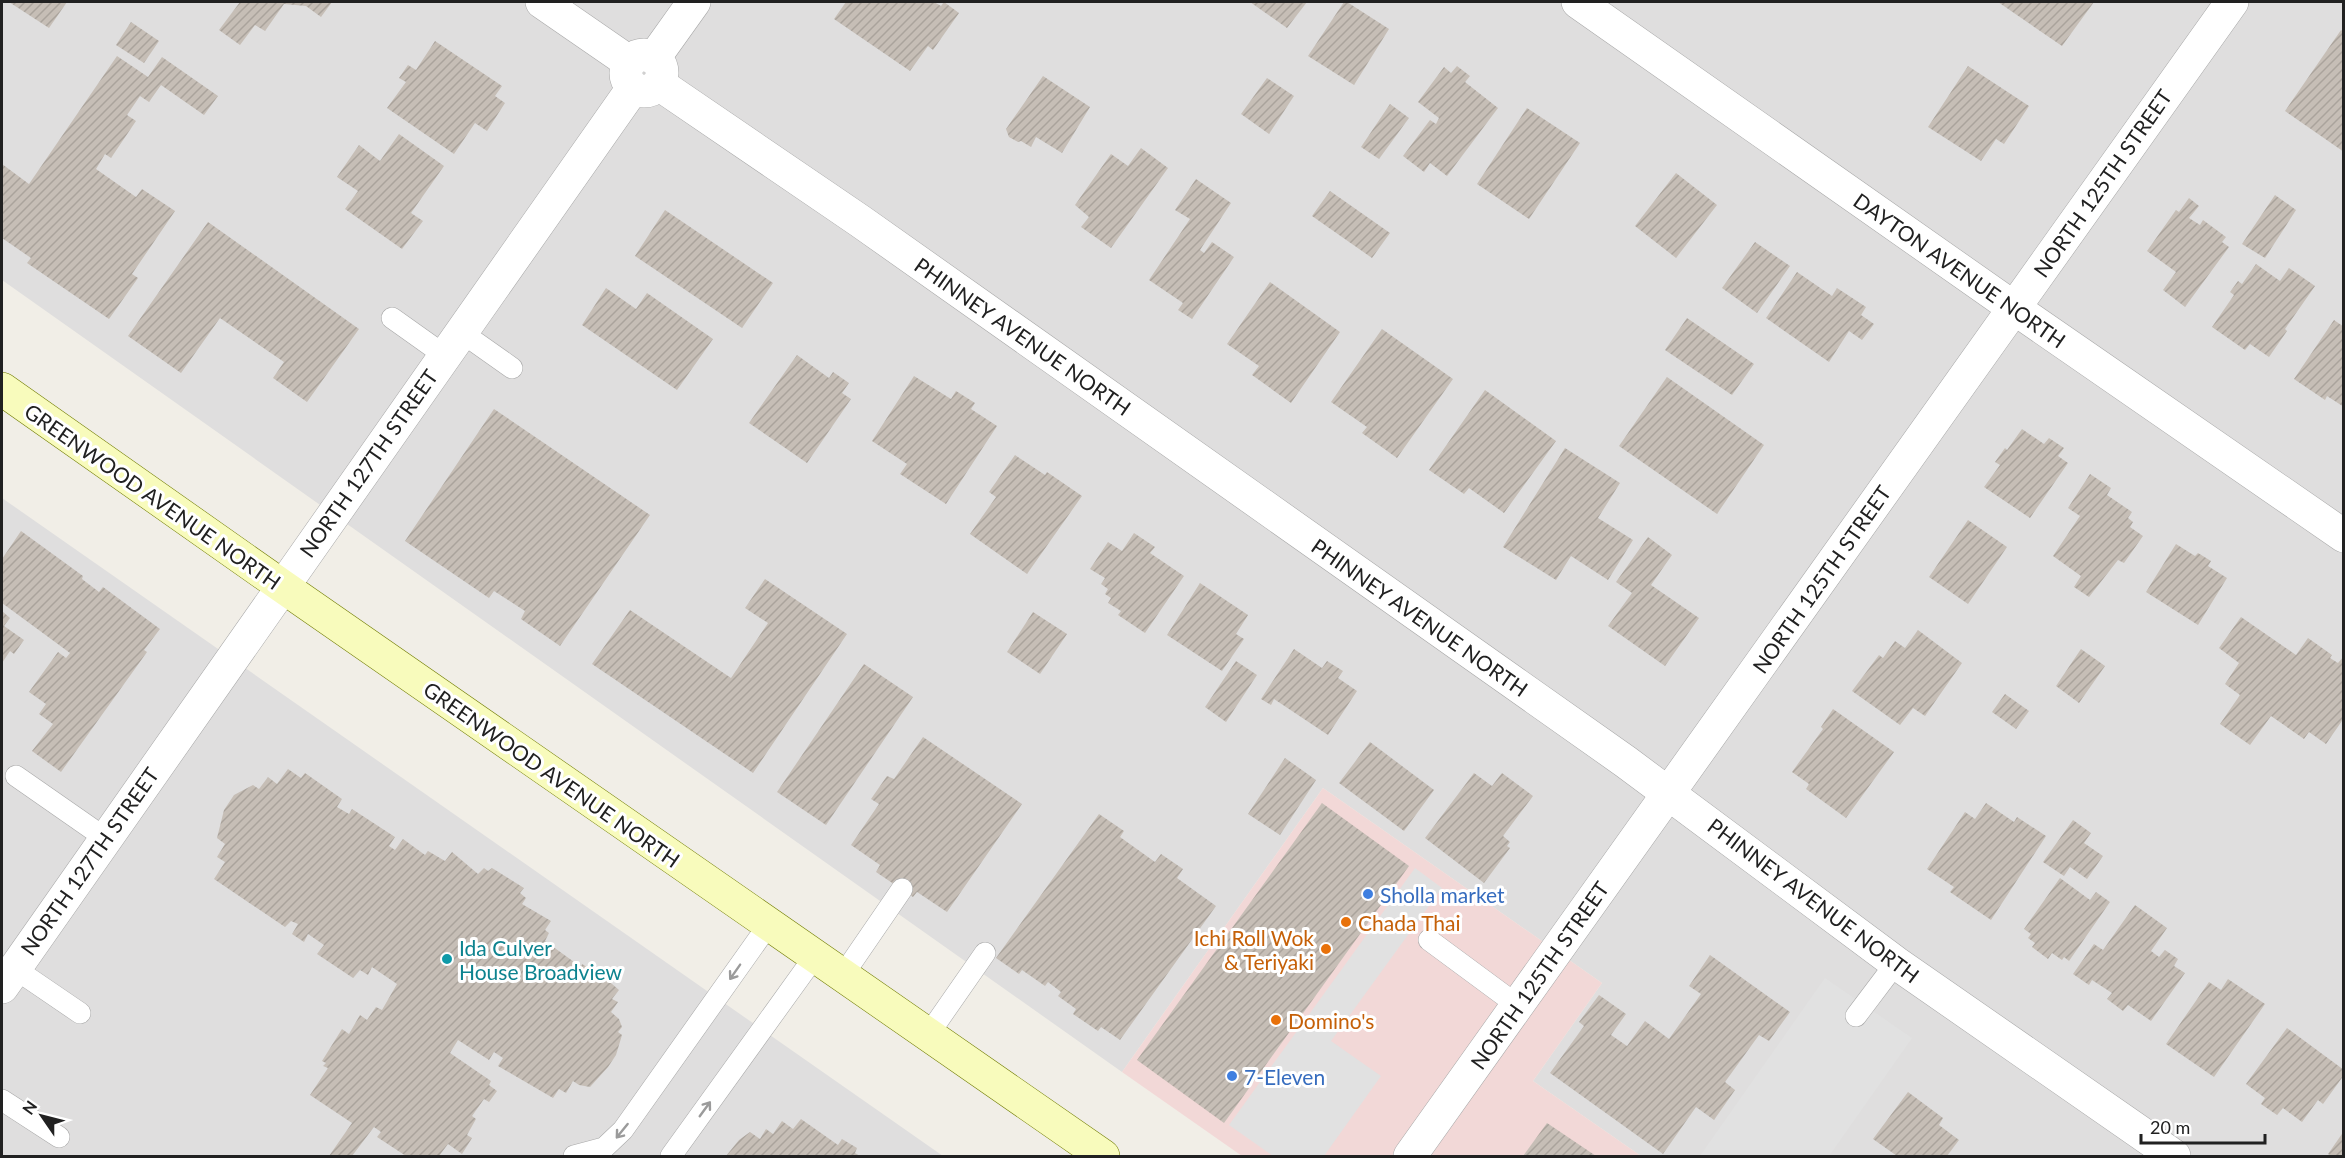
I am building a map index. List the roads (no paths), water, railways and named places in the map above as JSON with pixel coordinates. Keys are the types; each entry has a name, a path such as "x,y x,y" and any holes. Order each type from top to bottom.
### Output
{"main road":[{"name":"GREENWOOD AVENUE NORTH","path":"2,389 1103,1156"}],"street":[{"name":"PHINNEY AVENUE NORTH","path":"542,2 860,221 1668,793 1896,963 2174,1156"},
{"name":"NORTH 127TH STREET","path":"8,977 694,2"},
{"name":"DAYTON AVENUE NORTH","path":"1578,2 2343,536"},
{"name":"NORTH 125TH STREET","path":"1410,1156 2232,2"}],"lane":[{"path":"392,318 512,368"},
{"path":"16,776 105,838"},
{"path":"843,975 902,889"},
{"path":"574,1156 604,1148 623,1130 769,924"},
{"path":"1429,940 1517,1005"},
{"path":"928,1035 985,953"},
{"path":"671,1156 815,956"},
{"path":"1856,1016 1896,963"},
{"path":"8,977 80,1013"},
{"path":"2,1100 59,1137"}],"place":[{"name":"Sholla market","path":"1368,894"},
{"name":"Chada Thai","path":"1346,922"},
{"name":"Ichi Roll Wok & Teriyaki","path":"1326,949"},
{"name":"Ida Culver House Broadview","path":"447,959"},
{"name":"Domino's","path":"1276,1020"},
{"name":"7-Eleven","path":"1232,1076"}]}
